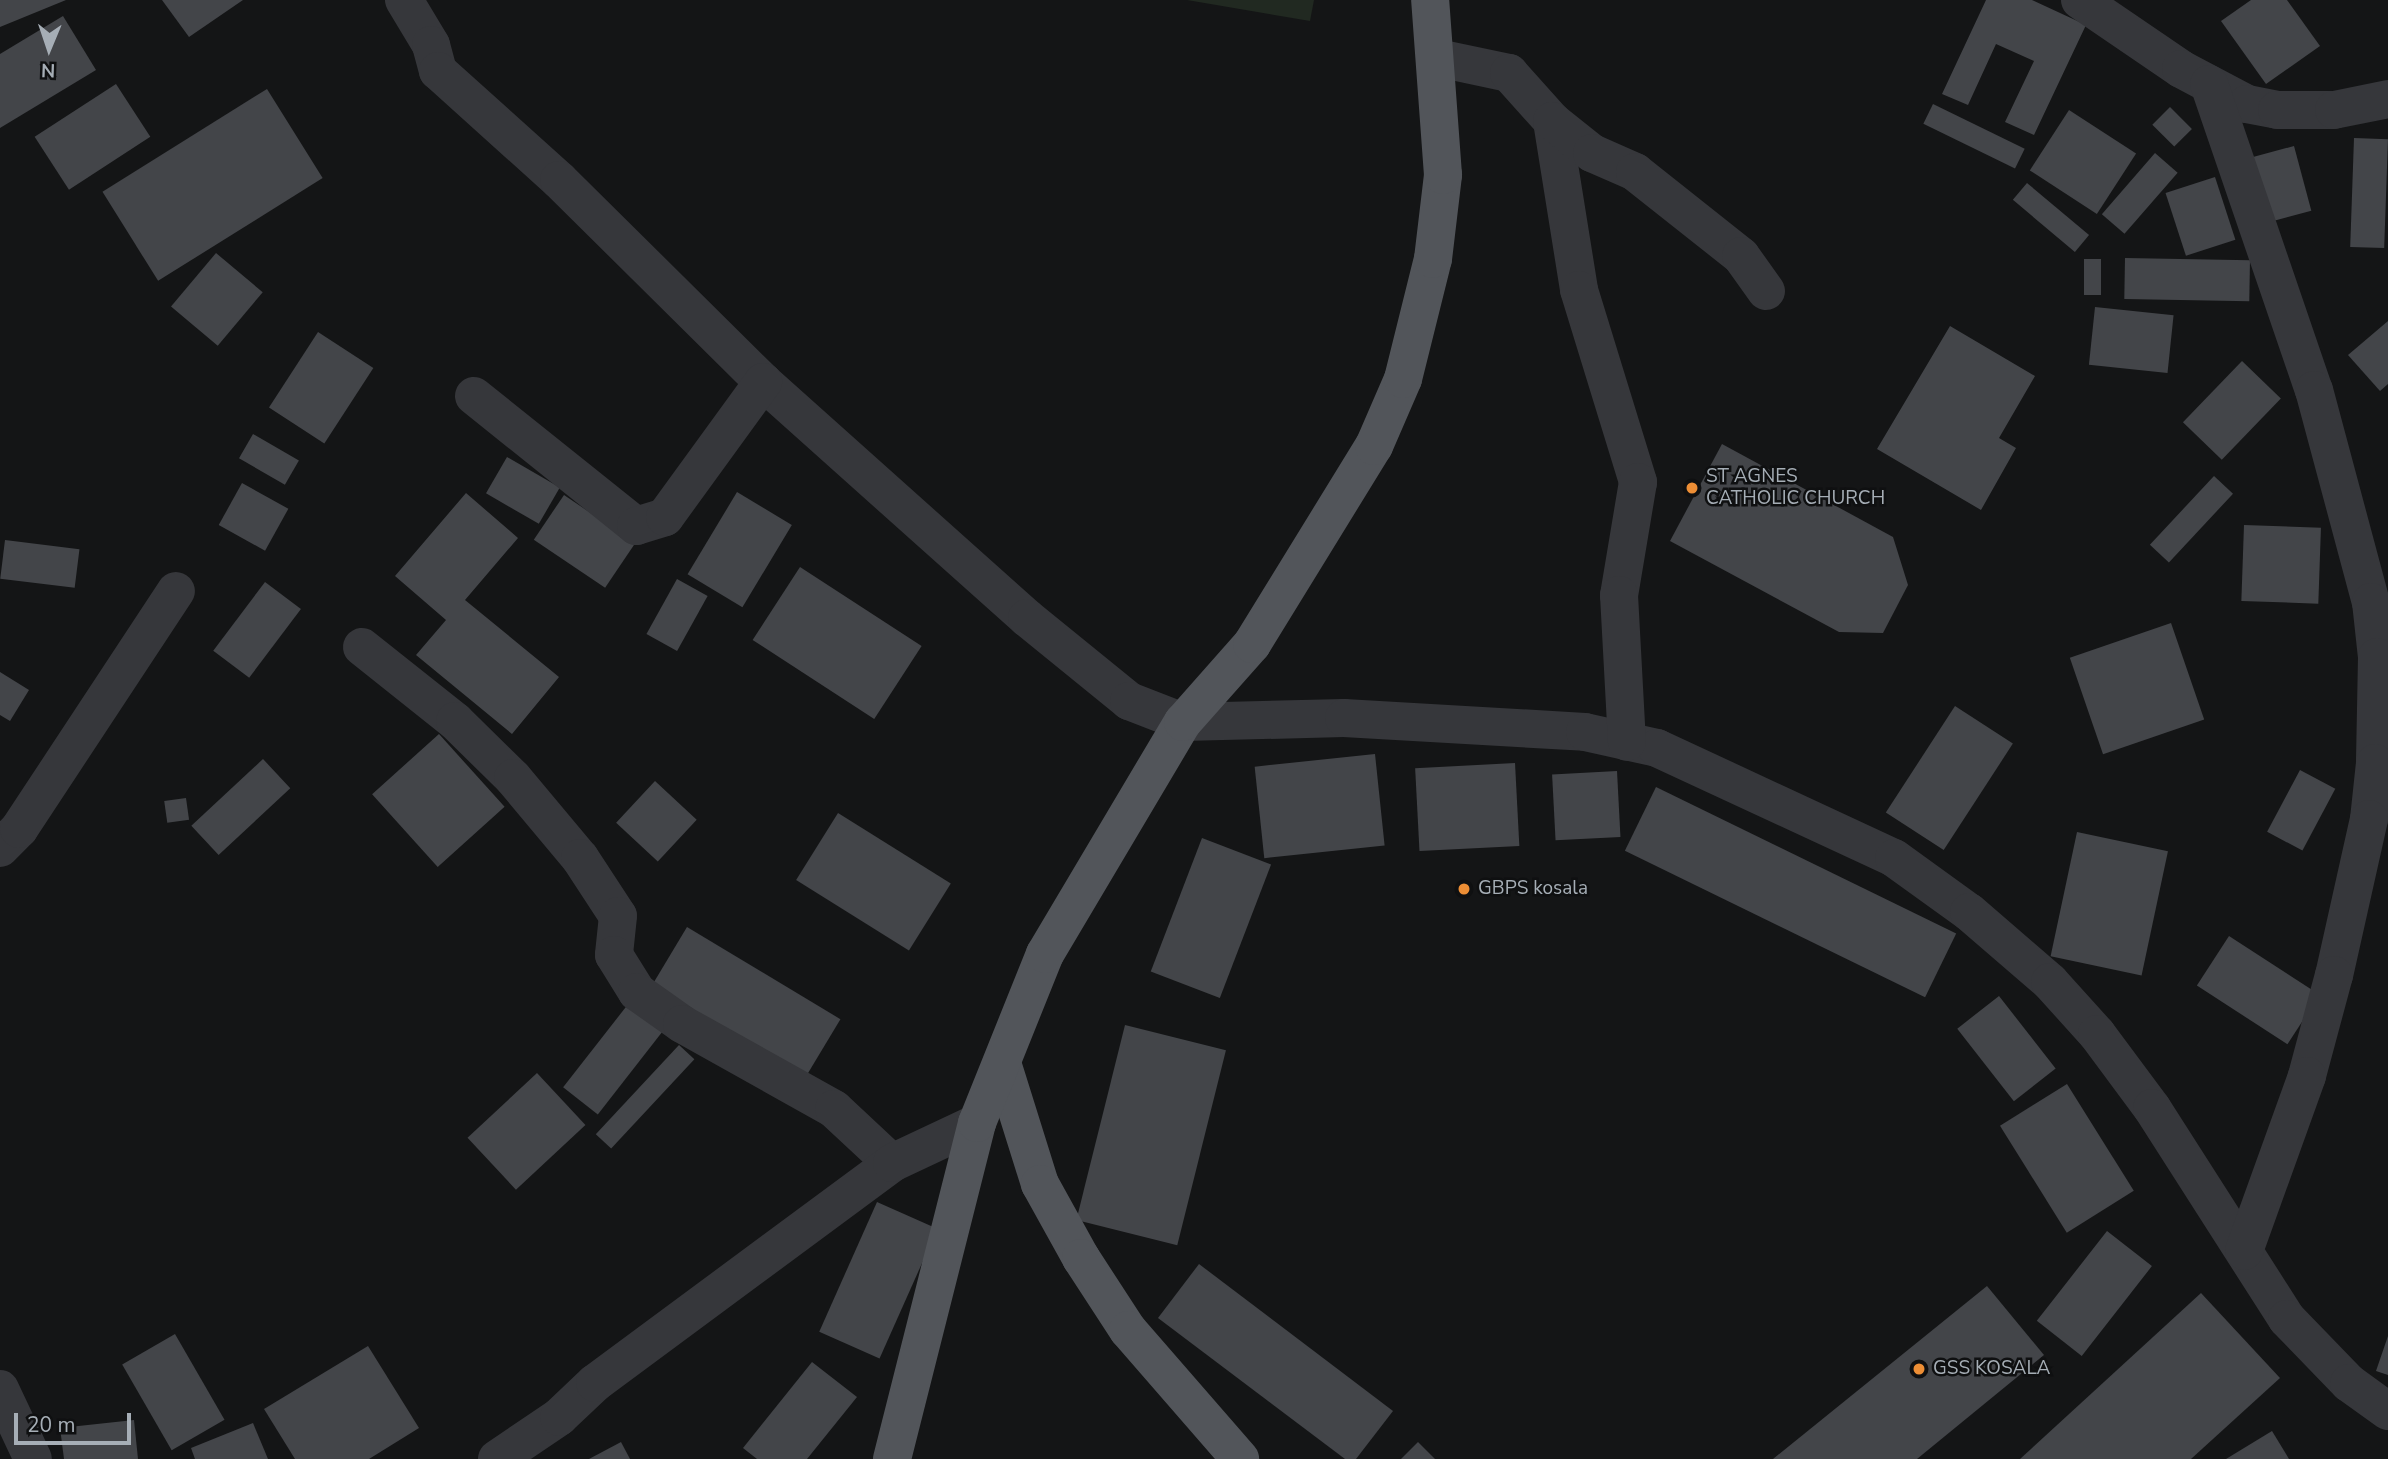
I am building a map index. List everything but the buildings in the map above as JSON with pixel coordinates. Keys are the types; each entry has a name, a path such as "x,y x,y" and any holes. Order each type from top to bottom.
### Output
{"main road":[{"path":"892,1459 977,1123 1003,1066 1045,954 1183,722 1252,644 1374,446 1403,379 1433,259 1443,175 1438,58 1430,0"},
{"path":"1003,1066 1040,1184 1081,1258 1128,1330 1240,1459"}],"street":[{"path":"404,0 431,45 438,71 559,180 763,382 1027,618 1129,701 1183,722 1343,718 1585,732 1657,748 1894,858 1969,912 2050,982 2097,1034 2152,1108 2287,1319 2349,1383 2388,1411"},
{"path":"2080,0 2209,84 2247,104 2277,110 2334,110 2388,99"},
{"path":"1438,58 1509,73 1552,121 1592,153 1635,172 1741,257 1766,292"},
{"path":"2209,84 2314,390 2371,602 2377,657 2375,764 2368,819 2334,975 2306,1076 2244,1251"},
{"path":"1552,121 1579,290 1638,482 1619,595 1627,742"},
{"path":"474,396 636,526 664,517 763,382"},
{"path":"0,848 19,829 176,591"},
{"path":"362,648 454,721 503,768 580,858 618,916 614,955 637,992 682,1024 834,1109 892,1163"},
{"path":"497,1459 559,1417 595,1383 892,1163 977,1123"},
{"path":"0,1389 33,1459"}],"shaded area":[{"path":"1187,0 1314,0 1310,21"}],"place":[{"name":"ST AGNES CATHOLIC CHURCH","path":"1692,488"},
{"name":"GBPS kosala","path":"1464,889"},
{"name":"GSS KOSALA","path":"1919,1369"}]}
